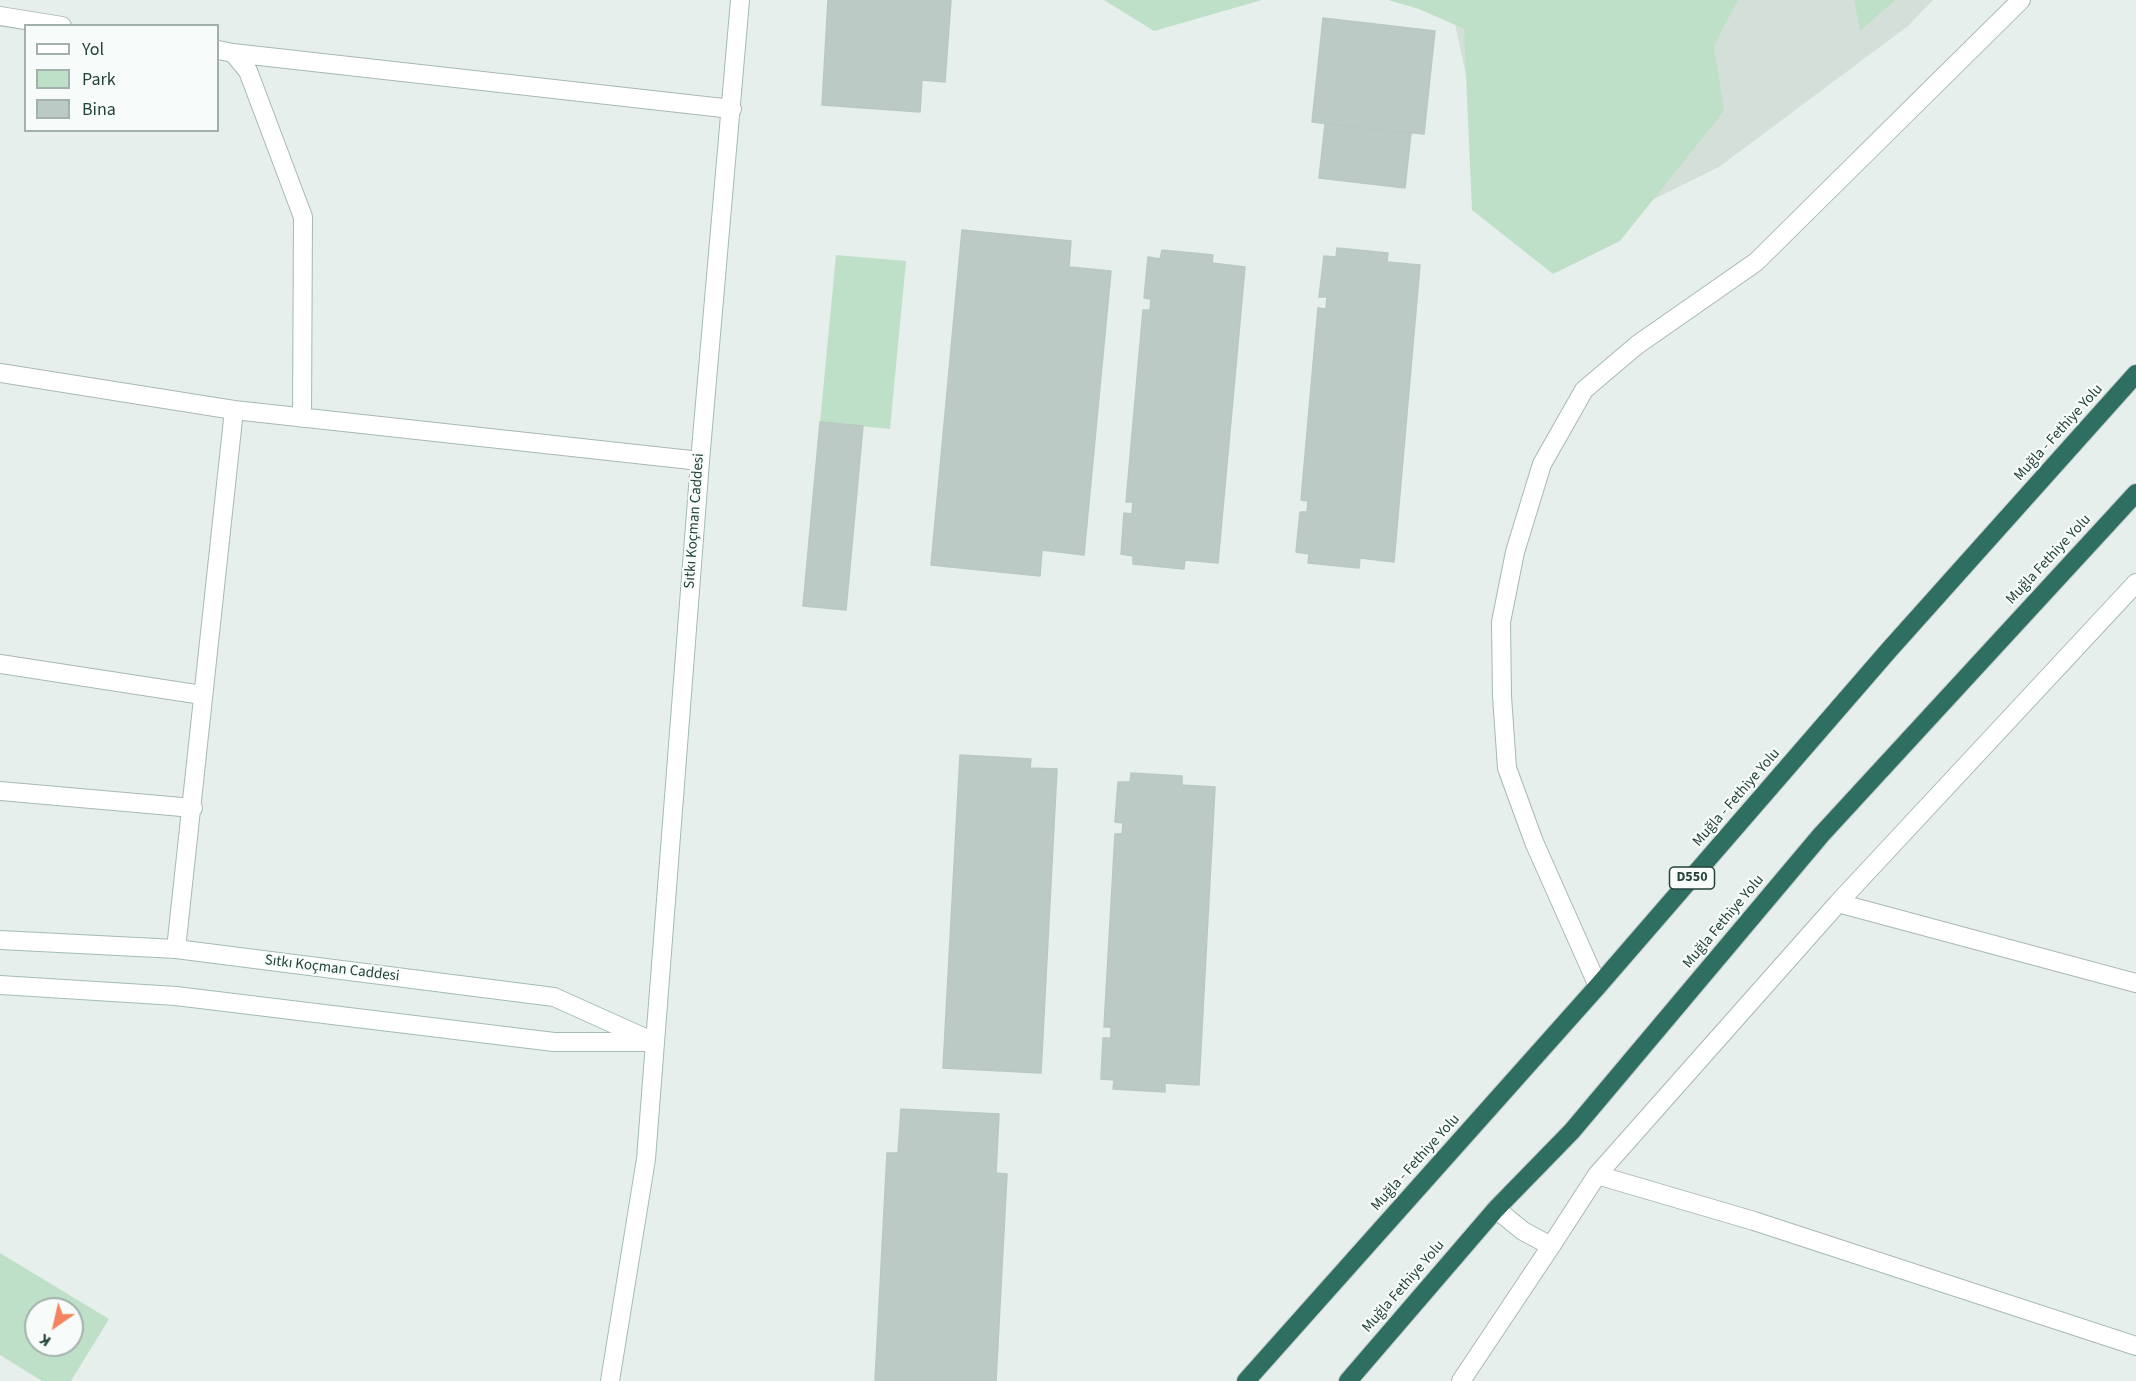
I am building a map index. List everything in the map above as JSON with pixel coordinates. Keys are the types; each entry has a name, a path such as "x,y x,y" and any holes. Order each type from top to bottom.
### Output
{"highway":[{"name":"Muğla - Fethiye Yolu","path":"1246,1381 1598,986 1889,650 2136,374"},
{"name":"Muğla Fethiye Yolu","path":"1347,1381 1496,1209 1572,1131 1821,835 2136,493"}],"street":[{"name":"Sıtkı Koçman Caddesi","path":"610,1381 646,1159 700,461 740,0"},
{"path":"1598,986 1534,842 1507,768 1502,696 1501,622 1515,552 1542,464 1584,390 1637,345 1756,262 2021,0"},
{"path":"0,16 50,24"},
{"path":"225,52 732,109"},
{"path":"225,52 248,71 303,217 302,417"},
{"path":"0,372 234,410 700,461"},
{"path":"176,949 193,808 202,696 234,410"},
{"path":"1461,1381 1597,1175 1838,903 2136,583"},
{"path":"0,664 202,696"},
{"path":"0,791 193,808"},
{"path":"1838,903 2136,983"},
{"name":"Sıtkı Koçman Caddesi","path":"0,940 176,949 554,997 654,1042"},
{"path":"0,985 176,996 554,1042 654,1042"},
{"path":"1597,1175 1754,1221 2136,1346"},
{"path":"1496,1209 1523,1231 1551,1246"}],"shaded area":[{"path":"1450,0 1933,0 1908,26 1719,167 1551,250 1493,203"}],"green space":[{"path":"1104,0 1262,0 1154,31"},
{"path":"1388,0 1738,0 1714,45 1724,111 1620,241 1553,274 1472,210 1464,29 1419,9"},
{"path":"1854,0 1895,0 1860,31"},
{"path":"836,255 906,261 890,429 820,422"},
{"path":"0,1253 73,1297 24,1297 24,1357 84,1357 84,1304 109,1319 71,1381 42,1381 0,1355"}],"building":[{"path":"828,0 951,0 945,82 922,80 920,112 822,105"},
{"path":"1323,18 1435,31 1424,134 1312,122"},
{"path":"1325,124 1411,133 1405,188 1319,178"},
{"path":"962,230 1071,241 1069,267 1111,271 1084,555 1042,550 1040,576 931,565"},
{"path":"1337,248 1388,253 1387,262 1420,265 1394,562 1360,558 1359,568 1308,563 1309,554 1296,552 1300,512 1307,512 1308,501 1301,500 1318,308 1326,309 1327,297 1319,297 1324,256 1336,257"},
{"path":"1162,250 1213,255 1212,263 1245,267 1218,563 1185,560 1184,569 1133,564 1133,556 1121,554 1124,513 1132,514 1133,502 1126,502 1143,310 1150,310 1151,299 1144,298 1148,257 1160,259"},
{"path":"820,422 863,426 846,610 803,606"},
{"path":"960,755 1031,759 1030,768 1057,769 1041,1073 943,1068"},
{"path":"1131,773 1182,776 1182,785 1215,787 1199,1085 1165,1083 1165,1092 1113,1089 1114,1080 1101,1079 1103,1038 1111,1038 1111,1027 1104,1027 1115,834 1122,834 1123,823 1115,822 1118,782 1130,782"},
{"path":"901,1109 999,1114 996,1173 1007,1174 996,1381 875,1381 887,1153 898,1153"}]}
